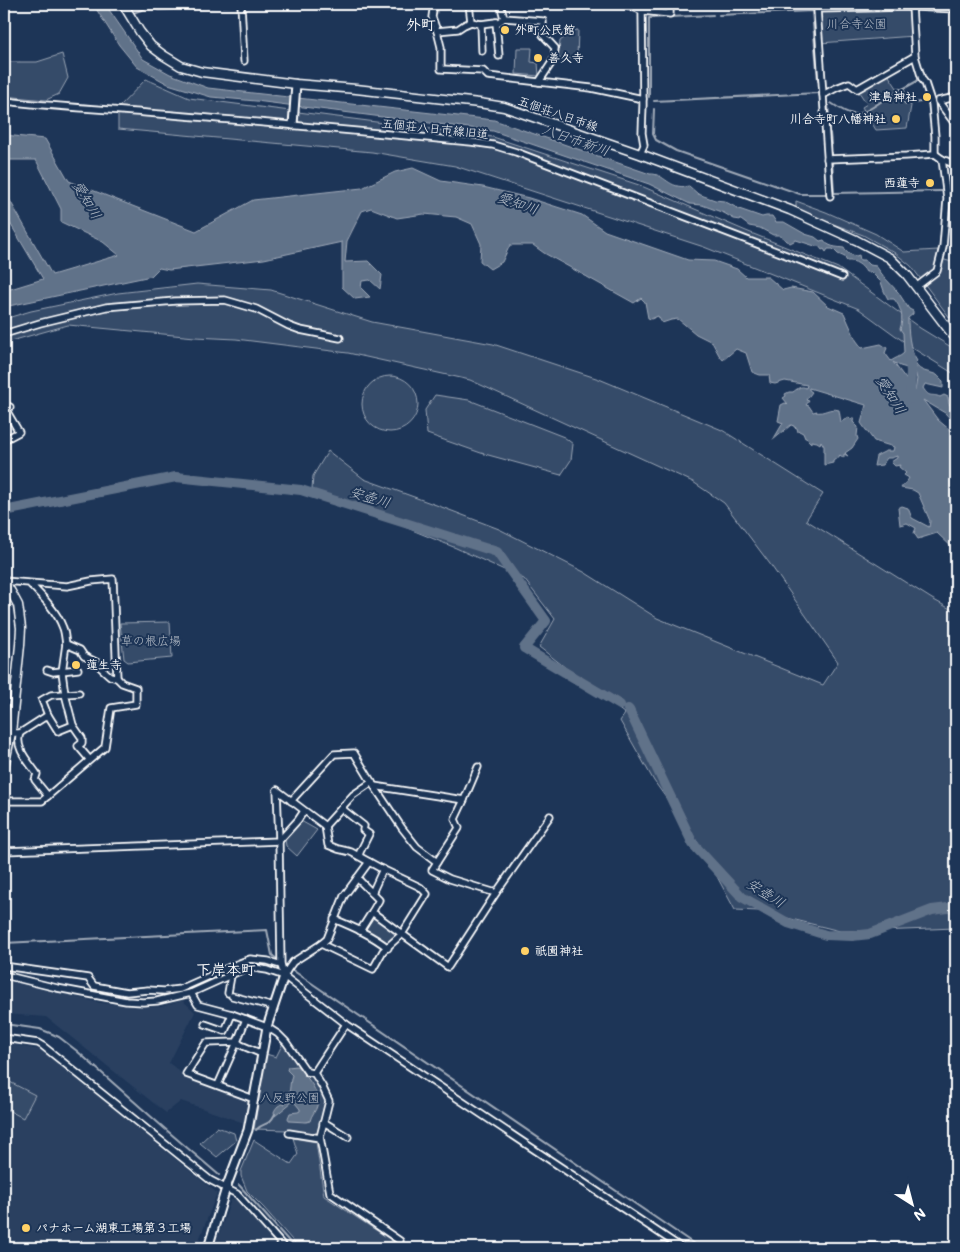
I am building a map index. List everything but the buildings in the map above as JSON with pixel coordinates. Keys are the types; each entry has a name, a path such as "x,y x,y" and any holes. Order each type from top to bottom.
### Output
{"main road":[{"name":"五個荘八日市線","path":"123,4 151,46 181,66 202,72 295,86 356,89 504,107 640,154 790,210 856,240 890,258 907,275 956,338"},
{"path":"4,580 18,606 21,628 10,732 4,767"}],"street":[{"path":"241,4 244,61"},
{"path":"434,4 432,17 441,47 441,69 484,72 488,76 591,88 643,99"},
{"path":"469,4 471,22"},
{"path":"500,4 504,18"},
{"path":"626,4 642,10 670,14 670,4"},
{"path":"830,196 817,9 912,6 956,9"},
{"path":"912,6 915,56 922,79 935,102 956,125"},
{"path":"640,154 644,145 642,132 642,10"},
{"path":"437,31 458,29 471,22 481,24 499,22 504,18 543,21 543,35 555,48 554,59 539,82"},
{"path":"496,22 499,56"},
{"path":"481,24 482,51"},
{"path":"823,96 849,83 857,89 915,56"},
{"path":"293,122 295,86"},
{"path":"935,102 956,97"},
{"name":"五個荘八日市線旧道","path":"4,101 293,122 493,145 516,152 842,277"},
{"path":"935,102 935,154"},
{"path":"827,159 935,154 956,165"},
{"path":"916,287 937,271 943,247 947,199 942,159"},
{"path":"4,334 106,307 175,301 225,300 256,309 300,330 340,338"},
{"path":"4,404 10,406 6,410 19,432 4,440"},
{"path":"4,580 67,586 112,578 117,678"},
{"path":"29,583 48,602 63,627 66,644 62,672 68,711 73,725 82,738 82,743 78,746 89,760"},
{"path":"4,801 42,801 105,747 110,708 136,704 136,688 110,676 98,663 84,656 80,650 66,644"},
{"path":"47,670 62,672 78,669"},
{"path":"73,725 58,731 48,715 42,700 51,695 79,693"},
{"path":"10,732 20,733 48,715"},
{"path":"20,733 18,738 20,748 37,774 35,780 48,796"},
{"path":"291,801 334,754 354,753 402,828 417,847 438,862"},
{"path":"478,767 455,819 459,828 432,870 450,879 496,893"},
{"path":"325,826 352,795 373,784 464,800"},
{"path":"284,976 281,965 279,841 276,790 325,826 328,844 338,849 352,852 420,887 428,894 402,934 383,951 373,968 321,944"},
{"path":"341,808 364,826 363,830 369,834 359,856"},
{"path":"4,851 279,841 304,811"},
{"path":"372,912 448,967 496,893 550,816"},
{"path":"208,1248 226,1188 248,1130 267,1027 284,976 293,962 327,939 344,896 369,862"},
{"path":"372,893 383,869"},
{"path":"357,878 379,900 360,930"},
{"path":"334,920 360,930 380,941 388,948"},
{"path":"4,966 88,978 94,986 127,992 180,989 250,959 281,965"},
{"path":"4,975 58,988 133,1002 157,1001 192,993 242,970 254,968 284,976 346,1024 682,1248"},
{"path":"230,976 230,995 274,1007"},
{"path":"192,993 198,1005 246,1019 267,1027 278,1034 308,1072 314,1073 329,1101 320,1138 330,1193 400,1241 397,1248"},
{"path":"206,1024 225,1031 232,1014"},
{"path":"218,1085 246,1019"},
{"path":"314,1073 346,1024"},
{"path":"4,1038 43,1046 210,1180 237,1194 285,1248"},
{"path":"254,1099 186,1074 206,1043 237,1042 262,1054"},
{"path":"323,1123 348,1137"},
{"path":"289,1133 320,1138"},
{"path":"864,1248 866,1246 932,1248"}],"shaded area":[{"path":"4,980 101,1003 161,1007 182,1000 195,1012 169,1063 184,1075 248,1100 244,1123 181,1101 166,1113 46,1017 4,1014"},
{"path":"4,1043 41,1050 217,1193 196,1248 4,1248"},
{"path":"237,1199 281,1248 214,1248 231,1200"}],"green space":[{"name":"川合寺公園","path":"912,7 914,36 820,43 817,9"},
{"path":"578,30 577,58 558,59 560,41 568,31"},
{"path":"517,48 532,48 531,62 538,63 539,76 516,74"},
{"path":"62,54 68,78 59,94 46,100 4,96 4,62 37,62"},
{"path":"885,70 897,88 904,89 911,106 907,128 876,130 862,107 867,104 857,89"},
{"path":"146,79 189,98 493,137 639,185 838,268 920,328 956,350 956,375 914,349 859,309 704,247 455,166 372,152 118,129 118,108"},
{"path":"796,201 876,234 904,252 938,250 937,258 956,263 956,303 950,318 911,266 895,253 863,235 796,210"},
{"path":"197,284 271,290 372,322 493,344 599,379 722,430 823,494 806,520 956,612 956,928 840,931 759,911 735,910 701,847 654,781 620,721 625,714 539,647 555,619 524,579 456,548 312,489 313,476 328,451 364,479 499,529 584,572 657,618 823,685 838,662 770,564 724,503 693,482 470,380 348,353 236,339 68,325 4,343 4,319 31,311 118,293"},
{"path":"390,376 401,378 410,384 416,393 418,404 416,415 410,424 401,430 390,432 379,430 370,424 364,415 362,404 364,393 370,384 379,378"},
{"path":"435,395 469,400 564,437 573,444 571,460 561,475 481,453 427,434 425,410"},
{"name":"草の根広場","path":"170,622 172,658 128,662 124,659 120,623"},
{"path":"301,821 317,830 297,856 286,846 285,840"},
{"path":"373,915 400,934 387,946 363,930"},
{"name":"八反野公園","path":"283,1043 309,1071 321,1088 325,1108 318,1134 287,1130 254,1129 266,1054 276,1057"},
{"path":"4,1079 35,1095 23,1118 4,1108 4,1098 8,1089 4,1086"},
{"path":"217,1127 234,1133 236,1141 217,1157 200,1143"},
{"path":"293,1138 316,1142 324,1196 394,1242 391,1248 299,1248 247,1191 241,1171 254,1140 291,1164 298,1154"}],"water":[{"name":"愛知川","path":"93,4 105,4 143,59 170,74 208,88 494,120 650,174 655,174 676,186 689,186 698,194 724,201 739,209 762,217 772,216 776,222 784,222 820,241 824,240 835,247 844,248 852,255 859,255 860,260 865,260 870,265 876,266 898,292 909,309 913,311 913,314 908,318 908,323 911,346 917,361 915,363 919,369 937,375 943,381 943,388 925,384 923,388 929,395 940,397 944,395 948,397 949,404 952,407 956,405 956,425 945,413 923,400 956,439 956,551 937,533 918,539 914,533 916,528 907,523 900,525 898,508 902,506 908,508 912,518 929,527 930,521 918,493 901,488 909,478 904,475 906,473 899,467 900,465 895,466 891,462 897,456 887,458 882,465 874,466 876,456 886,451 893,451 894,447 874,441 861,423 866,405 809,388 812,392 806,400 809,401 806,405 813,412 832,409 839,410 841,422 849,417 851,419 854,417 853,422 858,427 858,439 852,448 845,453 848,456 844,454 844,458 840,455 833,463 824,465 824,446 821,441 820,444 811,441 811,443 794,426 791,425 773,440 783,423 778,421 781,405 788,404 783,398 786,396 785,394 801,387 806,388 807,385 785,381 775,384 770,383 769,375 760,375 752,372 746,353 736,349 723,360 712,342 696,334 678,319 662,323 658,316 651,319 648,318 645,302 641,298 634,303 533,245 510,245 502,262 490,269 480,261 481,244 472,224 456,217 424,214 397,218 371,208 362,211 347,241 345,262 368,261 382,275 380,289 370,280 362,281 361,288 370,297 355,299 342,287 342,242 264,259 169,270 159,268 151,276 4,307 4,291 43,279 4,213 4,190 52,275 119,255 103,242 61,222 61,209 36,160 4,160 4,135 45,139 69,181 196,231 253,200 362,188 395,172 413,168 441,181 483,187 529,198 582,215 605,231 688,260 714,261 737,269 746,277 768,277 783,290 791,288 813,292 828,306 844,313 856,340 862,348 881,344 887,348 885,353 891,361 904,353 903,333 900,329 901,313 894,299 888,299 881,282 871,272 866,272 855,262 847,261 845,257 833,249 828,249 826,252 819,246 796,240 790,243 779,235 773,235 760,228 749,226 741,220 734,219 702,205 690,204 649,184 493,131 211,97 168,84 137,67 119,45","holes":["893,362 907,368 908,372 916,367 915,391"]},
{"path":"297,1066 312,1084 317,1100 316,1108 310,1121 306,1122 289,1121 290,1113 300,1111 295,1103 292,1102 275,1116 274,1112 278,1106 285,1104 288,1097 292,1075 287,1070 288,1067"}],"waterway":[{"path":"249,5 283,4"},
{"path":"916,4 956,5"},
{"path":"158,10 234,5"},
{"path":"133,13 144,9"},
{"path":"719,15 812,11 818,81"},
{"path":"649,97 649,18 713,15"},
{"path":"890,96 919,80"},
{"path":"654,101 819,93"},
{"path":"895,93 906,104 928,101"},
{"path":"831,103 842,110 857,114 868,110 882,101"},
{"path":"828,105 830,127"},
{"path":"654,109 653,134 656,140 676,151 800,194 827,194"},
{"path":"830,133 832,154"},
{"path":"832,161 834,193 941,191"},
{"path":"952,191 956,190"},
{"name":"八日市新川","path":"909,356 911,371 910,399"},
{"name":"安壺川","path":"4,511 176,477 301,490 497,552 546,621 524,648 620,705"},
{"name":"安壺川","path":"628,709 693,844 742,897 788,923 826,935 852,936 870,934 932,910 956,907"},
{"path":"4,943 267,930 272,955 278,960"},
{"path":"282,963 700,1248"},
{"path":"4,1024 40,1029 59,1037 219,1175"},
{"path":"256,1130 268,1123 275,1114"},
{"path":"239,1185 295,1248"}],"place":[{"name":"外町公民館","path":"505,30"},
{"name":"善久寺","path":"538,58"},
{"name":"津島神社","path":"927,97"},
{"name":"川合寺町八幡神社","path":"896,119"},
{"name":"西蓮寺","path":"930,183"},
{"name":"蓮生寺","path":"76,665"},
{"name":"祇園神社","path":"525,951"},
{"name":"パナホーム湖東工場第３工場","path":"26,1228"}],"district":[{"name":"外町","path":"421,25"},
{"name":"下岸本町","path":"226,970"}]}
